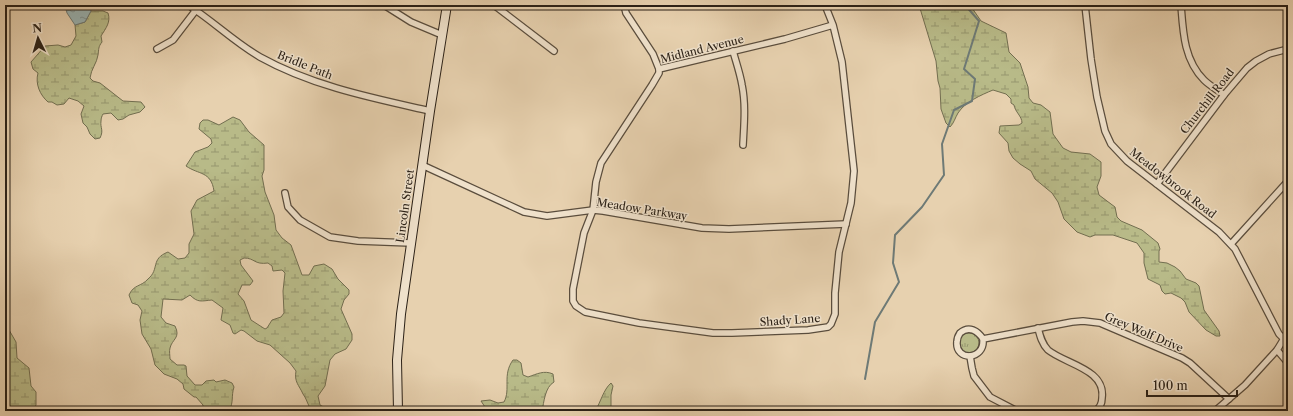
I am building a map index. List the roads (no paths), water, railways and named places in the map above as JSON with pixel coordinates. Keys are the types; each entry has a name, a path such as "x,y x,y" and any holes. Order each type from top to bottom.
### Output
{"main road":[{"name":"Lincoln Street","path":"398,411 397,360 399,335 430,111 448,5"}],"street":[{"name":"Bridle Path","path":"188,5 259,56 283,68 313,81 354,93 430,111"},
{"path":"384,5 411,22 442,35"},
{"path":"494,5 554,51"},
{"path":"624,5 626,13 654,54 658,69"},
{"name":"Shady Lane","path":"593,210 584,234 573,289 573,301 576,306 585,312 631,321 713,333 800,330 828,327 836,314 835,293 839,252 852,196 854,170 842,62 833,25 825,5"},
{"name":"Meadowbrook Road","path":"1085,5 1092,71 1101,118 1105,132 1115,150 1127,161 1219,232 1231,244 1279,334 1283,338"},
{"path":"1181,5 1185,43 1191,61 1205,81 1224,95"},
{"path":"157,49 173,40 196,10"},
{"name":"Midland Avenue","path":"593,210 596,182 602,163 652,85 659,73 658,69 785,39 833,25"},
{"name":"Churchill Road","path":"1157,184 1224,95 1247,68 1269,54 1288,49"},
{"path":"733,51 744,96 745,118 743,145"},
{"name":"Meadow Parkway","path":"422,165 524,212 547,216 593,210 702,228 729,229 846,224"},
{"path":"1231,244 1288,181"},
{"path":"284,193 288,207 300,220 330,237 358,241 411,242"},
{"name":"Grey Wolf Drive","path":"983,339 1072,322 1083,321 1100,323 1182,358 1190,363 1229,399"},
{"path":"1038,328 1043,344 1049,350 1087,371 1096,378 1102,386 1102,403 1096,411"},
{"path":"967,330 974,330 980,334 983,339 984,344 982,350 978,354 970,356 963,354 956,344 957,338 961,333 967,330"},
{"path":"1215,411 1245,385 1277,350 1288,332"},
{"path":"1277,350 1288,362"},
{"path":"970,356 974,376 990,397 1017,411"}],"water":[{"path":"63,5 90,5 91,11 85,22 75,25 67,13 65,6"}],"waterway":[{"path":"865,379 875,322 899,282 893,263 895,235 922,207 944,175 942,144 954,110 972,101 975,79 964,69 979,21 965,5"}]}
